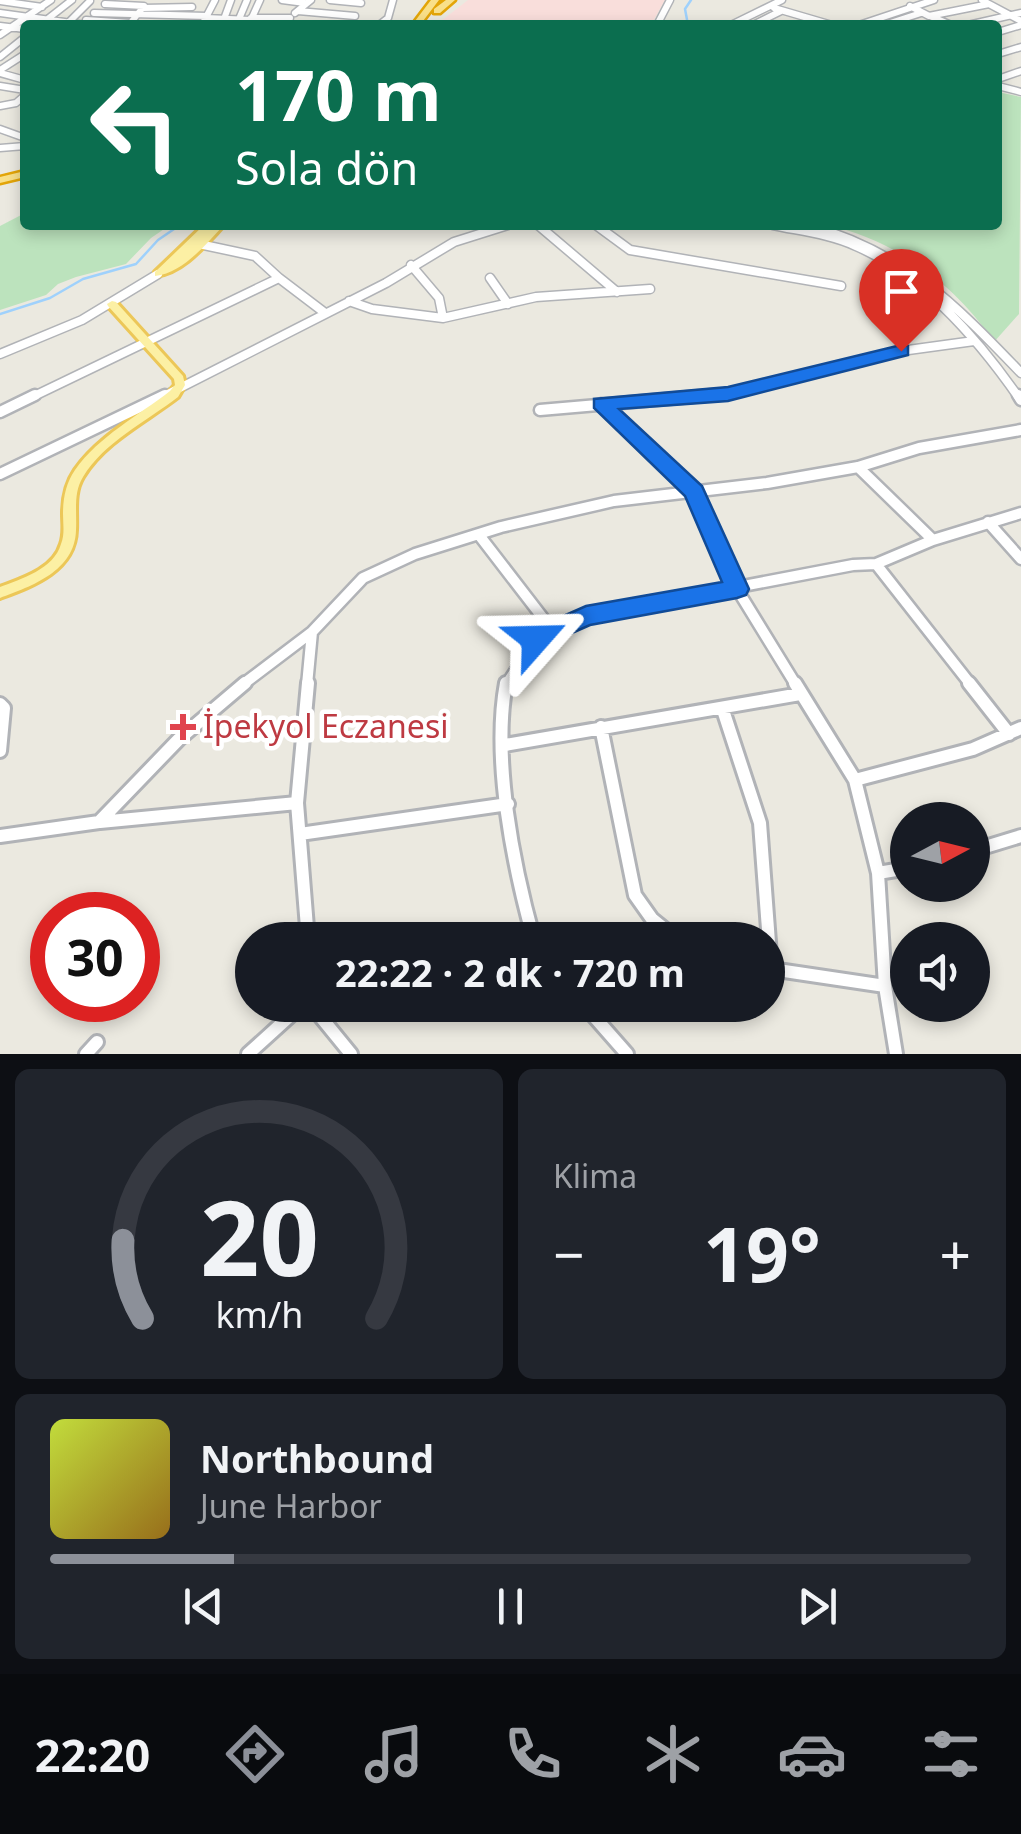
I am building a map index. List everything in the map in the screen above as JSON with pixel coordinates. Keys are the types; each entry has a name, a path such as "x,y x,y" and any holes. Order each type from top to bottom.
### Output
{"highway":[{"path":"434,4 448,0"}],"main road":[{"path":"158,274 204,230"},
{"path":"158,274 183,260 214,230"},
{"path":"0,592 34,578 60,560 70,534 68,514 75,480 98,454 174,394 180,385 179,378 112,304"}],"street":[{"path":"22,20 52,0"},
{"path":"47,20 74,0 143,8 192,7"},
{"path":"70,20 88,0"},
{"path":"157,20 168,0"},
{"path":"186,20 198,0"},
{"path":"103,5 205,20 215,0"},
{"path":"232,20 247,0"},
{"path":"272,18 283,0 307,3 317,10"},
{"path":"330,0 362,1 353,20"},
{"path":"742,20 782,0"},
{"path":"761,20 791,0"},
{"path":"872,20 934,0"},
{"path":"1,1 42,7"},
{"path":"903,20 985,2 1021,23"},
{"path":"289,20 307,3"},
{"path":"2,14 20,4"},
{"path":"910,6 939,20"},
{"path":"309,20 317,10"},
{"path":"753,20 778,10 814,20"},
{"path":"298,11 356,14"},
{"path":"332,12 356,14"},
{"path":"326,20 332,12"},
{"path":"993,20 1021,13"},
{"path":"2,14 37,20"},
{"path":"168,20 170,16"},
{"path":"342,20 345,16"},
{"path":"257,20 280,20"},
{"path":"0,38 20,21"},
{"path":"0,26 20,29"},
{"path":"0,67 20,44"},
{"path":"12,65 20,60"},
{"path":"0,67 20,67"},
{"path":"1,473 386,284 411,265 454,242 492,230"},
{"path":"544,230 617,292"},
{"path":"599,230 630,250 841,286"},
{"path":"792,230 861,248 920,290 1000,368 1021,400"},
{"path":"825,230 866,241 906,266 970,320 1021,374"},
{"path":"199,244 261,259 325,313"},
{"path":"411,265 439,298 443,318"},
{"path":"0,354 33,344 112,304 158,274"},
{"path":"0,412 280,278"},
{"path":"490,278 508,304"},
{"path":"350,301 372,309 443,318 536,297 650,289"},
{"path":"540,410 728,394 901,351 974,341"},
{"path":"601,404 694,492 737,589 855,780 878,873 885,986 896,1054"},
{"path":"99,822 179,740 234,691 312,632 373,571 479,534 614,500 858,467 919,448 1021,430"},
{"path":"858,467 933,540"},
{"path":"528,922 508,804 501,712 507,680 536,639 586,616 853,565 876,564 933,540 1021,514"},
{"path":"988,522 1021,559"},
{"path":"479,534 553,631"},
{"path":"855,780 973,749 1015,731 876,564"},
{"path":"307,922 296,802 312,632"},
{"path":"505,744 800,694"},
{"path":"723,710 760,823 766,922"},
{"path":"0,751 1,713"},
{"path":"601,727 636,895 654,922"},
{"path":"0,836 296,802"},
{"path":"300,834 508,804"},
{"path":"990,845 1021,836"},
{"path":"878,873 890,871"},
{"path":"785,971 885,986"},
{"path":"248,1054 283,1022"},
{"path":"325,1022 352,1054"},
{"path":"601,1022 628,1054"}],"shaded area":[{"path":"468,0 665,0 654,20 442,20"}],"green space":[{"path":"1002,93 1021,97 1019,314 994,342 961,302 921,267 845,230 1002,230"},
{"path":"20,216 20,230 163,230 126,264 76,277 58,284 46,295 0,310 0,226"}],"waterway":[{"path":"687,20 685,9 691,0"},
{"path":"0,314 50,298 83,279 136,264 173,230"}],"place":[{"name":"İpekyol Eczanesi","path":"183,727"}],"route":[{"path":"536,639 586,616 737,589 694,492 601,404 728,394 901,351"}]}
